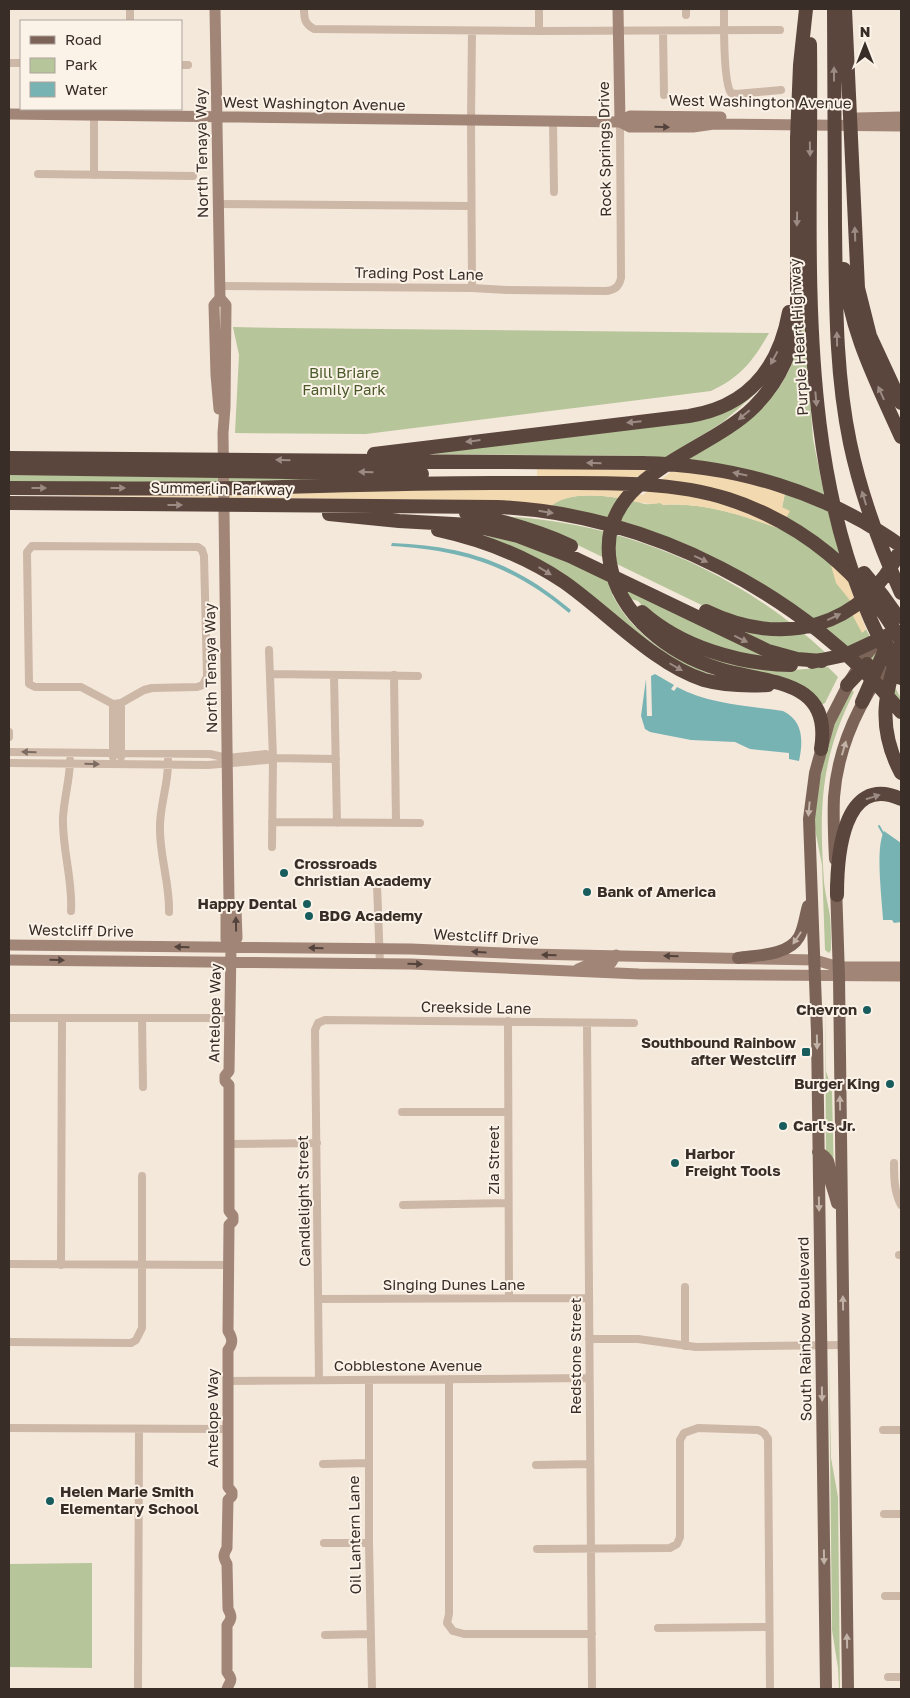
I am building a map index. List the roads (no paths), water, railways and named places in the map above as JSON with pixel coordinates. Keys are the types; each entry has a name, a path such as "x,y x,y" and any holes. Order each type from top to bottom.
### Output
{"highway":[{"path":"808,9 800,65 797,151 798,300 795,331 788,356 774,383 739,420 658,470 632,491 616,516 609,542 610,562 616,586 633,613 651,631 687,656 722,670 789,685 803,693 818,710 823,725 821,749"},
{"name":"Purple Heart Highway","path":"808,9 811,318 820,432 832,494 852,572 878,636 901,678"},
{"path":"834,9 835,245 838,355 843,404 850,440 871,519 901,593"},
{"path":"845,9 858,288 870,336 901,403"},
{"path":"331,460 413,448 689,416 725,406 739,398 756,383 767,371 777,352 784,335 790,307 797,243"},
{"path":"835,245 843,254 847,295 856,333 901,437"},
{"name":"Summerlin Parkway","path":"9,458 331,460"},
{"path":"331,460 643,464 695,467 742,475 785,487 846,513 901,548 882,581 856,604 839,615 822,622 787,630 760,629 731,622 546,535 503,521 436,507"},
{"path":"9,468 537,479"},
{"path":"9,488 240,488 648,476 713,485 750,497 798,520 836,547 873,583 900,638"},
{"name":"Summerlin Parkway","path":"9,503 436,507"},
{"path":"246,505 399,521 471,525 530,540 570,556 768,652 797,660 822,661"},
{"path":"436,507 506,508 556,514 623,529 688,553 744,581 807,623 860,667 901,712"},
{"path":"399,521 469,537 527,560 565,583 662,659 689,674 728,685 789,685"},
{"path":"622,596 634,603 651,620 692,643 723,655 771,664 790,665 822,661 845,655 878,640 900,638"},
{"path":"901,614 900,638 887,691 885,721 891,750 901,773"},
{"path":"847,685 863,667 882,656 900,638"},
{"path":"862,702 882,656"},
{"path":"837,895 840,847 846,824 852,812 861,802 872,796 888,794 901,799"}],"main road":[{"name":"North Tenaya Way","path":"215,9 219,286 216,301 214,343 222,407 223,433 229,903 226,908 226,939 231,954"},
{"name":"Rock Springs Drive","path":"618,9 620,122"},
{"name":"West Washington Avenue","path":"9,114 620,122 630,126 685,127 773,121 867,122 901,126"},
{"name":"West Washington Avenue","path":"867,122 901,117"},
{"name":"North Tenaya Way","path":"216,301 222,339 226,342 226,392 222,407"},
{"path":"214,343 220,348 221,376 226,392"},
{"path":"738,958 779,952 793,944 801,932 811,892 809,812 812,786 821,749 830,722 847,685 878,640 901,614"},
{"path":"848,1689 835,791 846,740 862,702 900,638"},
{"name":"South Rainbow Boulevard","path":"811,892 815,968 826,1689"},
{"name":"Westcliff Drive","path":"9,945 231,954 380,964 572,972 705,974 815,968"},
{"name":"Westcliff Drive","path":"9,960 380,948 528,954 738,958 839,971 901,976"},
{"name":"Antelope Way","path":"227,1688 223,1678 227,1672 228,1626 223,1620 223,1615 228,1609 227,1564 232,1558 232,1554 227,1548 228,1500 223,1496 223,1492 228,1487 228,1350 224,1344 224,1337 228,1331 229,1265 229,1226 224,1221 224,1216 229,1211 229,1086 225,1081 225,1076 229,1072 231,954"},
{"path":"527,969 528,954"},
{"path":"572,972 590,964 611,962 616,956"},
{"path":"690,956 702,964 705,974"},
{"name":"Westcliff Drive","path":"839,971 901,967"},
{"path":"818,1152 824,1155 830,1164 830,1180 842,1220"}],"street":[{"path":"304,9 304,19 307,25 314,29 539,32 780,30"},
{"path":"539,9 539,32"},
{"path":"724,9 724,30 729,90 731,93 781,90"},
{"path":"472,31 470,120 472,288"},
{"path":"662,31 664,95"},
{"path":"94,114 94,174"},
{"path":"553,122 554,192"},
{"name":"Rock Springs Drive","path":"616,288 620,282 621,274 620,122"},
{"path":"38,174 193,176"},
{"path":"218,204 471,206"},
{"name":"Trading Post Lane","path":"219,286 605,291 616,288"},
{"path":"32,546 198,547 202,550 204,556 207,676 204,685 198,687 152,688 117,703 81,687 35,687 30,684 27,552 32,546"},
{"path":"269,650 271,674 272,847"},
{"path":"271,674 418,676"},
{"path":"334,675 337,823"},
{"path":"394,675 396,823"},
{"path":"117,703 117,764"},
{"path":"9,732 9,737"},
{"path":"9,752 210,754 227,760"},
{"path":"71,753 63,818 72,894 71,911"},
{"path":"168,753 160,826 160,845 169,896 168,912"},
{"path":"9,763 208,765 227,760 267,760 272,758 336,759"},
{"path":"272,822 420,823"},
{"path":"377,885 380,964"},
{"path":"9,1018 230,1018"},
{"path":"61,1265 62,1018"},
{"path":"142,1018 142,1087"},
{"name":"Creekside Lane","path":"318,1022 325,1020 634,1023"},
{"name":"Zia Street","path":"508,1021 509,1298"},
{"name":"Candlelight Street","path":"318,1022 315,1030 318,1380"},
{"name":"Redstone Street","path":"587,1023 592,1689"},
{"path":"402,1112 508,1112"},
{"path":"229,1144 316,1143"},
{"path":"894,1162 896,1196 901,1206"},
{"path":"9,1342 131,1343 136,1340 142,1328 142,1176"},
{"path":"403,1205 508,1203"},
{"path":"9,1264 229,1265"},
{"path":"685,1287 685,1346"},
{"name":"Singing Dunes Lane","path":"318,1299 589,1298"},
{"path":"589,1339 638,1339 685,1346 844,1345"},
{"name":"Cobblestone Avenue","path":"228,1381 589,1378"},
{"path":"449,1379 450,1614 447,1624 453,1631 464,1634 592,1634"},
{"name":"Oil Lantern Lane","path":"368,1380 372,1689"},
{"path":"9,1428 228,1429"},
{"path":"537,1549 670,1548 677,1544 680,1538 680,1440 684,1433 698,1428 758,1430 764,1433 768,1439 770,1689"},
{"path":"138,1689 139,1429"},
{"path":"883,1430 901,1430"},
{"path":"323,1464 368,1463"},
{"path":"536,1465 590,1464"},
{"path":"884,1514 901,1514"},
{"path":"324,1543 369,1543"},
{"path":"885,1596 901,1596"},
{"path":"658,1628 769,1627"},
{"path":"325,1635 370,1634"},
{"path":"888,1677 901,1677"}],"water":[{"path":"392,543 443,548 488,560 509,568 529,580 550,593 571,610 569,613 528,583 486,563 441,552 391,546"},
{"path":"655,674 674,685 671,689 674,691 677,687 715,701 783,711 790,715 795,720 800,733 799,761 789,759 789,753 750,749 735,742 691,740 650,732 645,729 641,716 646,679 647,716 652,716 651,676"},
{"path":"884,831 901,843 901,922 894,923 892,920 883,920 879,861 881,839"}],"waterway":[{"path":"879,826 884,835"}],"place":[{"name":"Crossroads Christian Academy","path":"284,873"},
{"name":"Bank of America","path":"587,892"},
{"name":"Happy Dental","path":"307,904"},
{"name":"BDG Academy","path":"309,916"},
{"name":"Chevron","path":"867,1010"},
{"name":"Southbound Rainbow after Westcliff","path":"806,1052"},
{"name":"Burger King","path":"890,1084"},
{"name":"Carl's Jr.","path":"783,1126"},
{"name":"Harbor Freight Tools","path":"675,1163"},
{"name":"Helen Marie Smith Elementary School","path":"50,1501"}],"park label":[{"name":"Bill Briare Family Park","path":"344,382"}]}
